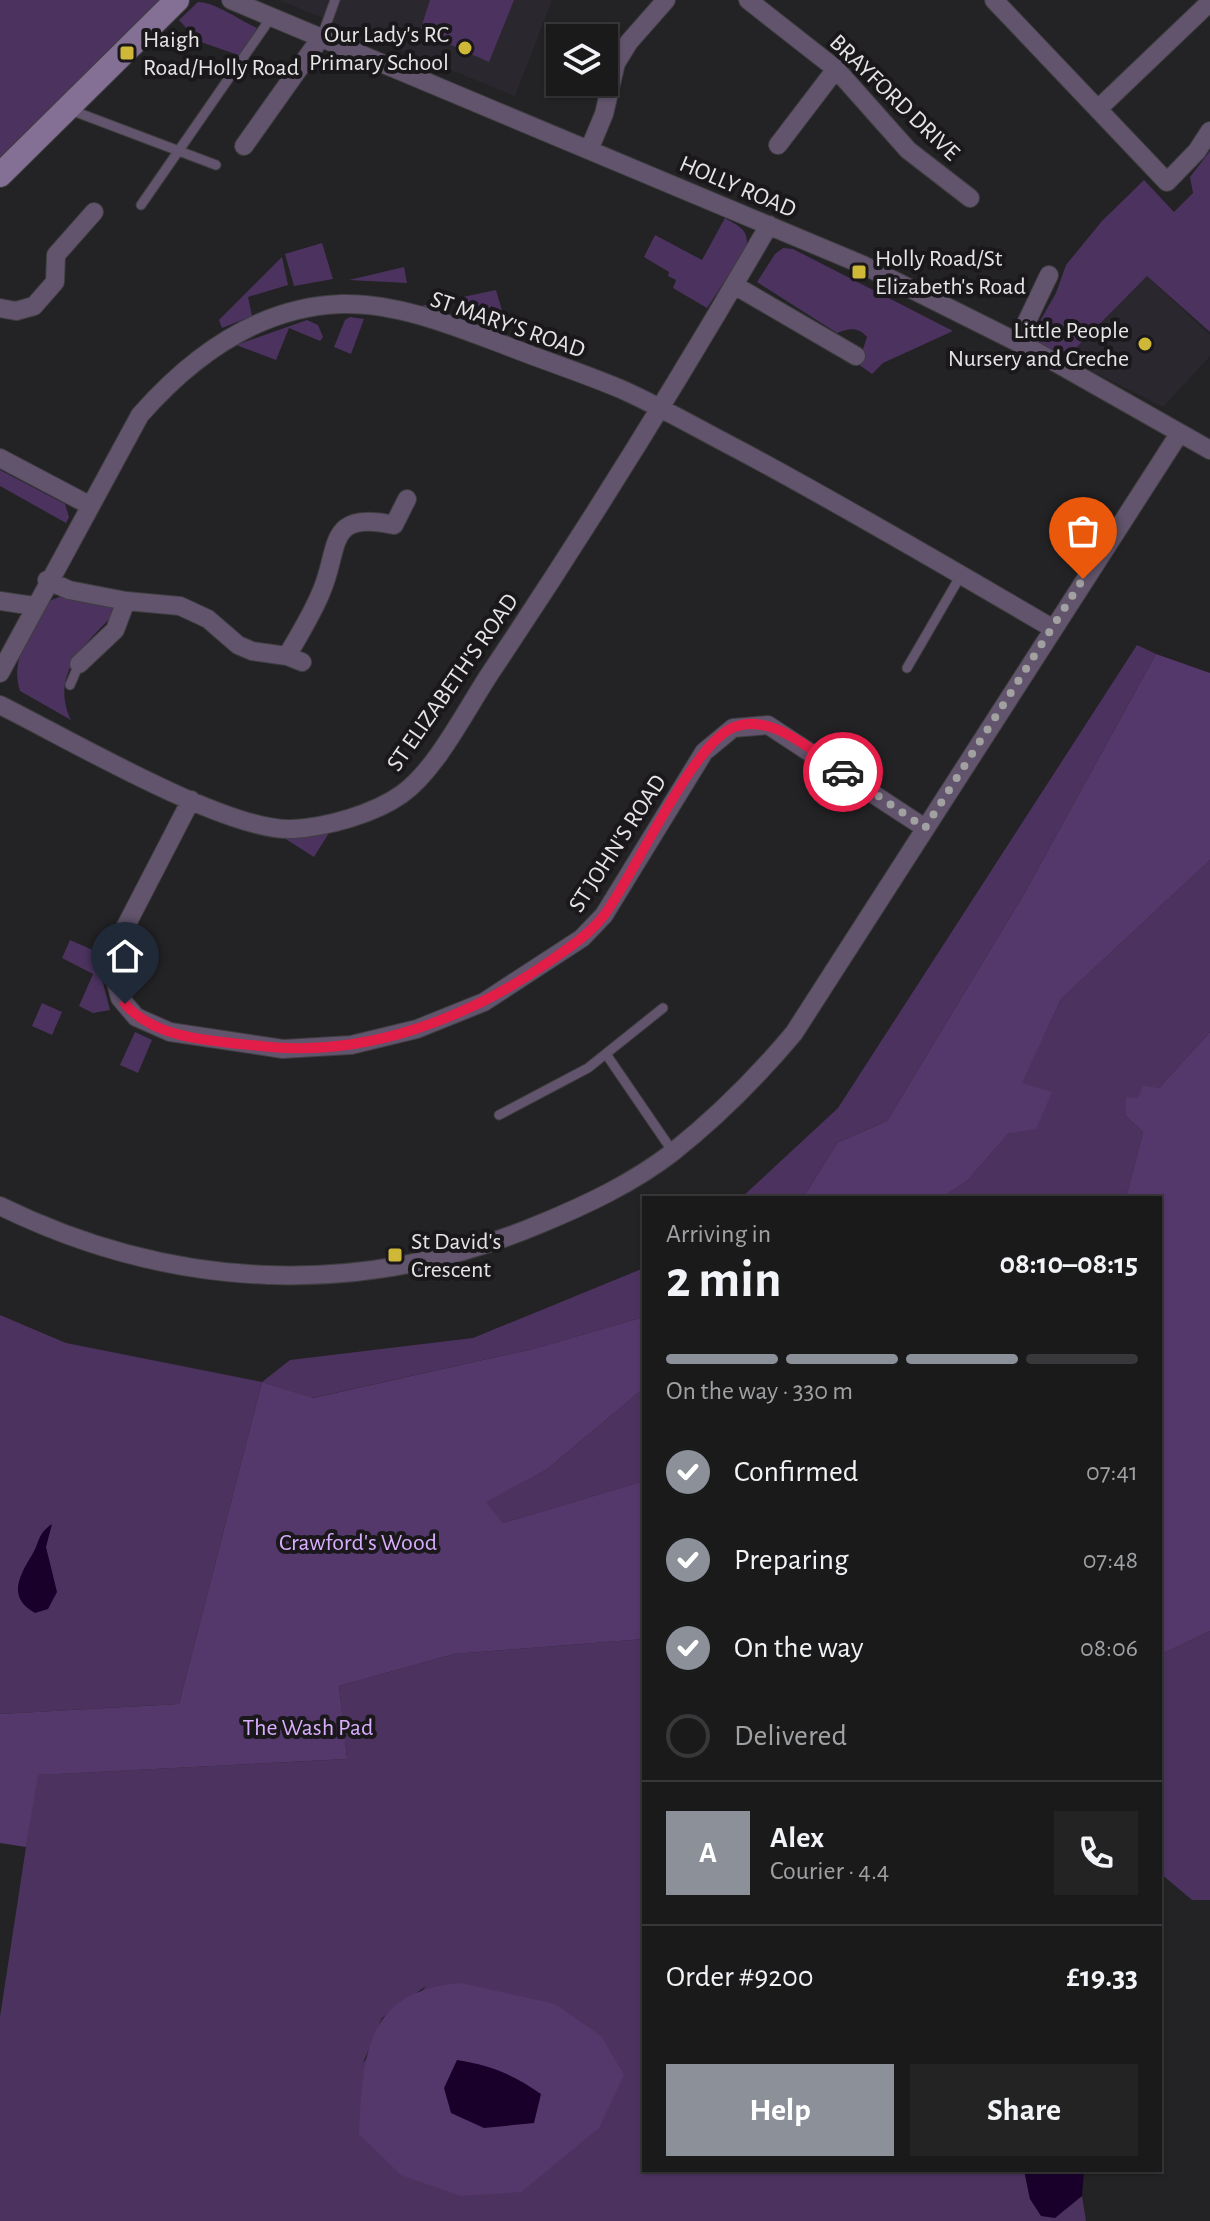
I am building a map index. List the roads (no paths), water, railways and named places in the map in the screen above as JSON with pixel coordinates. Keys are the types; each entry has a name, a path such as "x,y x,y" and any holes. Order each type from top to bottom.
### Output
{"main road":[{"path":"0,175 177,0"}],"street":[{"name":"HOLLY ROAD","path":"231,0 270,19 322,36 863,265 1017,342 1210,450"},
{"path":"589,150 604,114 616,63 629,42 666,0"},
{"name":"BRAYFORD DRIVE","path":"748,0 836,69 908,150 970,198"},
{"path":"994,0 1173,188 1210,131"},
{"path":"1098,109 1210,2"},
{"path":"244,146 322,36"},
{"path":"778,145 836,69"},
{"path":"0,308 16,311 43,306 55,282 56,255 94,212"},
{"name":"ST ELIZABETH'S ROAD","path":"0,705 191,800 239,819 294,829 367,811 402,794 427,768 529,614 659,408 769,225"},
{"path":"1017,342 1049,275"},
{"path":"734,285 856,356"},
{"name":"ST MARY'S ROAD","path":"0,673 47,580 140,415 195,359 238,332 318,307 361,304 440,322 623,390 815,491 1052,628"},
{"path":"0,1206 95,1247 169,1263 232,1275 337,1275 445,1257 511,1235 591,1201 673,1152 766,1067 794,1033 1179,434"},
{"path":"0,458 89,505"},
{"path":"47,580 69,590 126,601 180,606 208,619 238,645 252,651 294,659 322,590 334,542 340,533 362,522 394,525 407,499"},
{"path":"0,601 34,606"},
{"path":"79,664 115,630 126,601"},
{"name":"ST JOHN'S ROAD","path":"191,800 116,945 112,967 120,998 136,1017 170,1032 283,1049 351,1045 417,1029 484,1002 582,938 604,915 704,752 733,728 768,725 925,828"}],"lane":[{"path":"322,36 335,0"},
{"path":"141,205 176,150 270,19"},
{"path":"65,108 216,165"},
{"path":"907,668 961,575"},
{"path":"70,685 79,664"},
{"path":"499,1115 588,1068 663,1008"},
{"path":"606,1054 673,1152"}],"place":[{"name":"Our Lady's RC Primary School","path":"465,48"},
{"name":"Haigh Road/Holly Road","path":"127,53"},
{"name":"Holly Road/St Elizabeth's Road","path":"859,272"},
{"name":"Little People Nursery and Creche","path":"1145,344"},
{"name":"St David's Crescent","path":"395,1255"}],"park label":[{"name":"Crawford's Wood","path":"358,1542"},
{"name":"The Wash Pad","path":"308,1727"}]}
